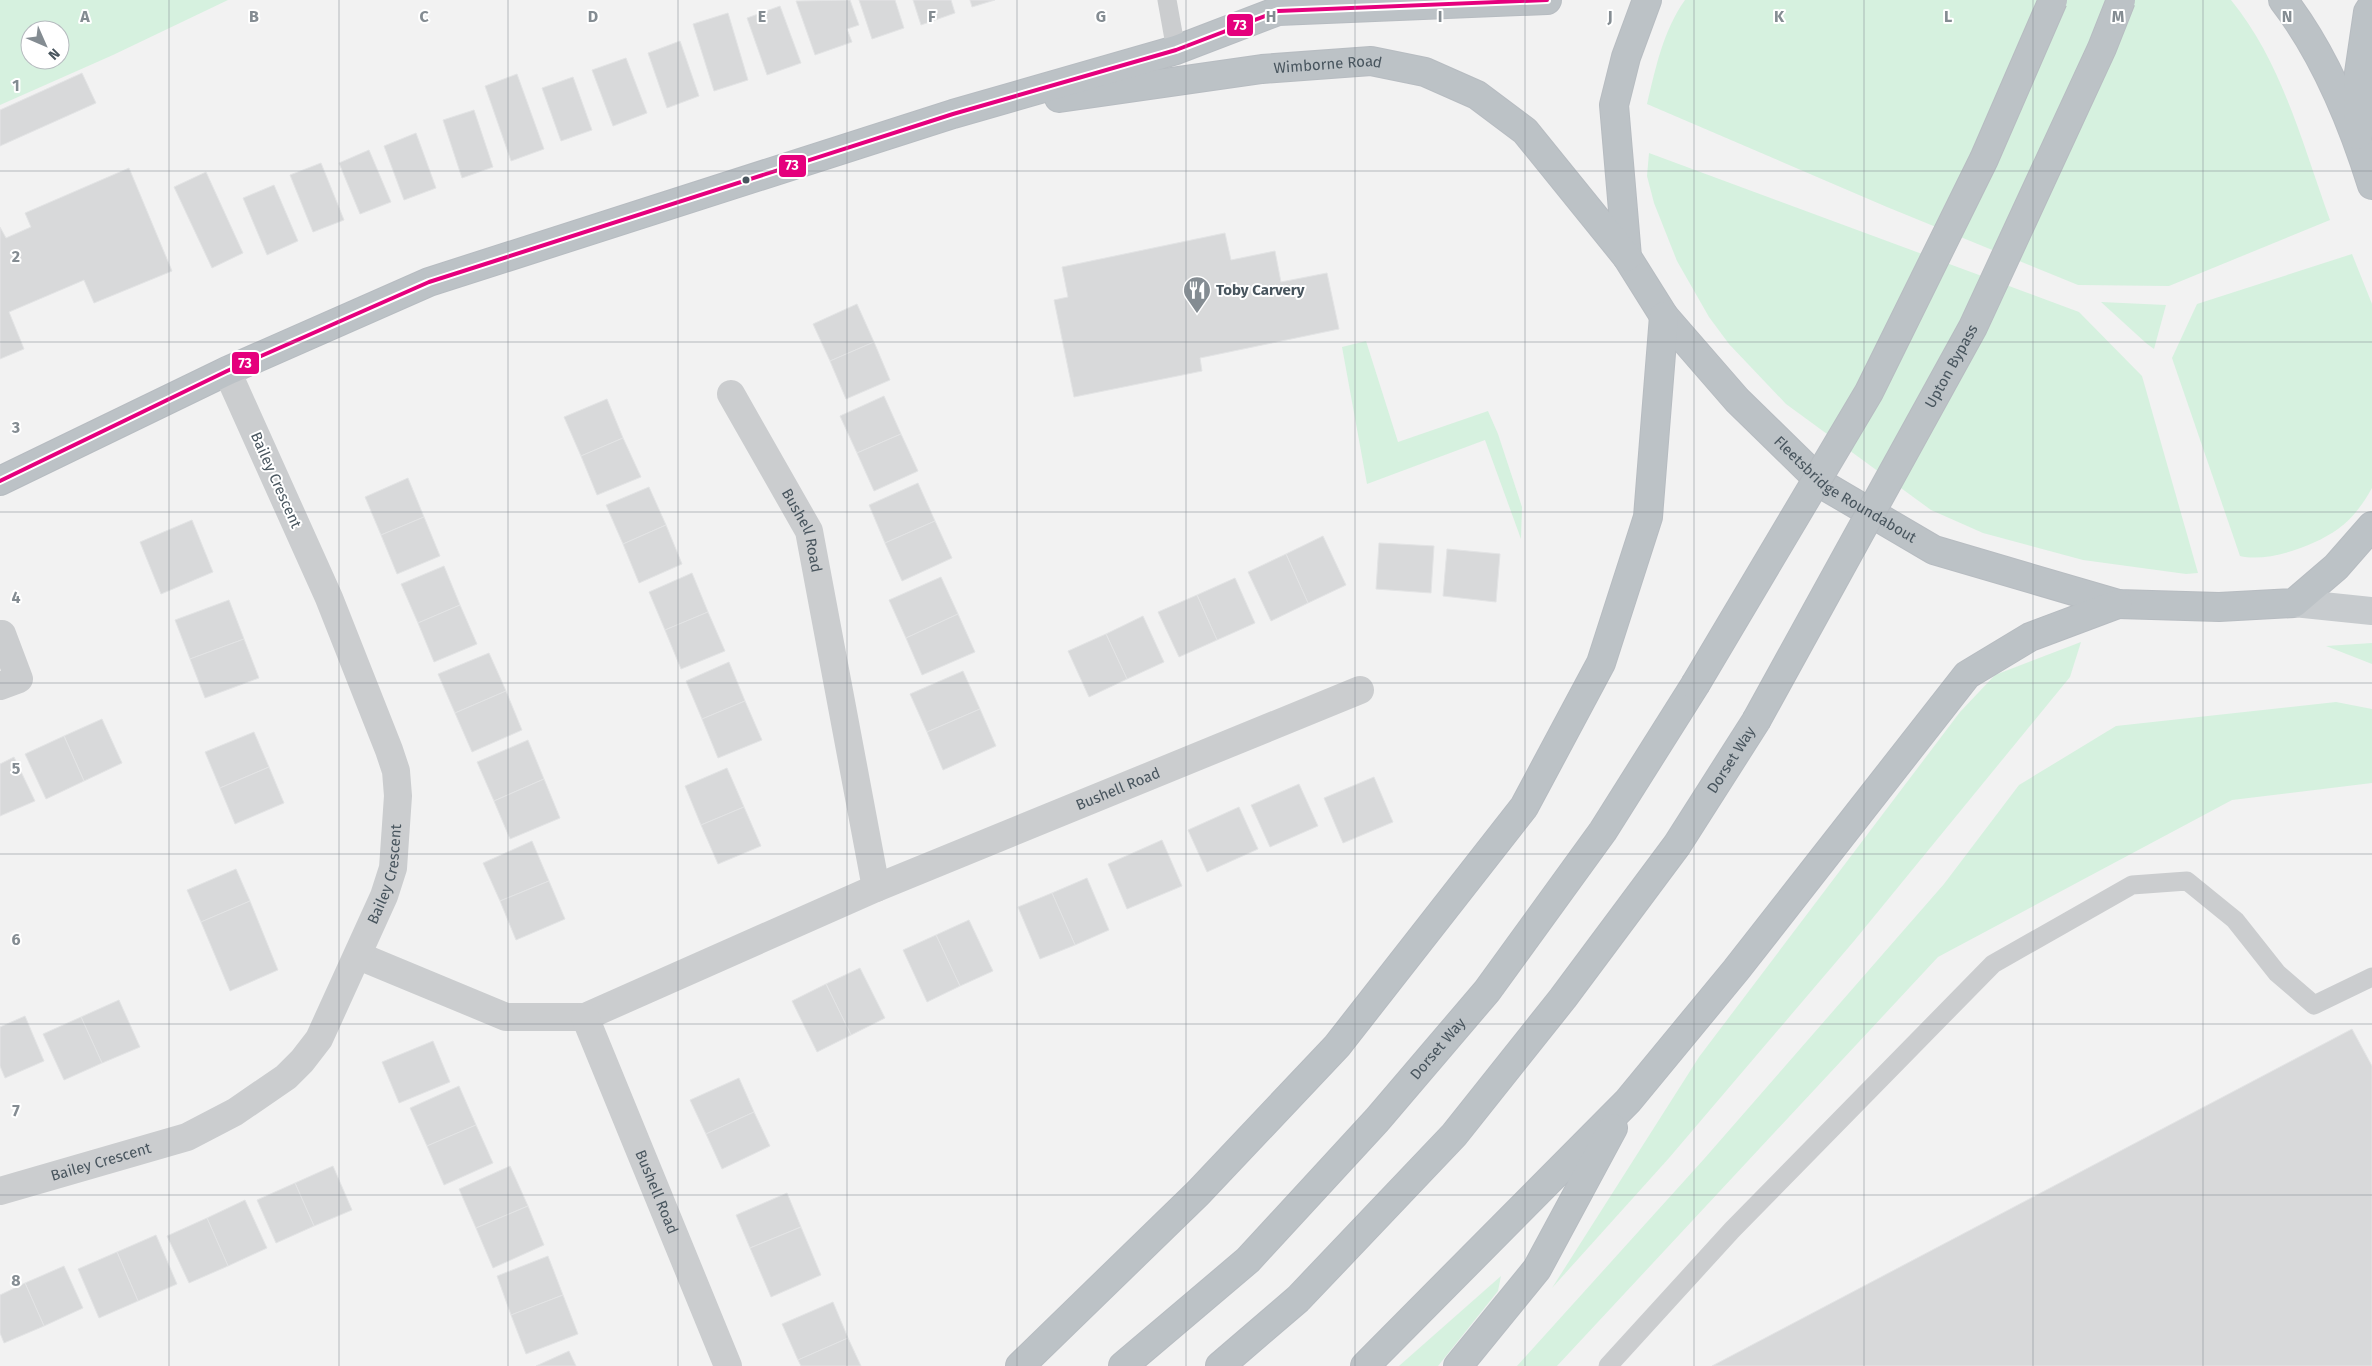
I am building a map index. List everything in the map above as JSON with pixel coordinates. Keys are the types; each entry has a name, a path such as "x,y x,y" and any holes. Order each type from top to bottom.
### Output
{"highway":[{"name":"Wimborne Road","path":"0,481 227,371 428,282 953,114 1176,50 1278,11 1547,0"},
{"name":"Fleetsbridge Roundabout","path":"1647,0 1626,57 1614,105 1627,257 1664,316 1737,400 1826,486 1934,550 2118,604 2219,608 2294,603"},
{"name":"Dorset Way","path":"1123,1366 1248,1260 1377,1120 1487,991 1603,831 1695,684 1869,392 1984,159 2053,0"},
{"name":"Upton Bypass","path":"1756,721 1973,327 2102,48 2121,0"},
{"path":"2283,0 2297,18 2331,80 2372,185"},
{"path":"2358,147 2359,73 2368,12 2372,6"},
{"name":"Wimborne Road","path":"953,114 1262,69 1371,61 1425,72 1477,95 1525,131 1627,257"},
{"path":"1020,1366 1198,1193 1337,1046 1524,807 1601,663 1648,517 1664,316"},
{"path":"2294,603 2336,568 2372,526"},
{"path":"1365,1366 1628,1101 1736,970 1967,675 2030,637 2118,604"},
{"name":"Dorset Way","path":"1220,1366 1298,1299 1454,1135 1563,998 1677,845 1756,721"},
{"path":"1458,1366 1537,1269 1628,1101"}],"main road":[{"path":"2294,603 2372,611"}],"street":[{"name":"Bailey Crescent","path":"0,1191 187,1137 235,1112 286,1077 320,1039 384,896 394,868 398,796 396,771 382,728 329,598 227,371"},
{"name":"Bushell Road","path":"731,394 809,531 876,888"},
{"path":"0,686 19,679 2,634"},
{"name":"Bushell Road","path":"358,956 506,1017 585,1017 876,888 1360,690"},
{"name":"Bushell Road","path":"585,1017 728,1366"}],"lane":[{"path":"1167,0 1176,50"},
{"path":"1608,1366 1732,1230 1994,964 2132,885 2187,880 2235,920 2277,973 2314,1004 2372,977"}],"green space":[{"path":"0,0 228,0 113,55 0,105"},
{"path":"1685,0 2231,0 2249,24 2278,77 2330,220 2169,286 2078,285 1887,207 1647,104 1657,63 1666,37 1677,12"},
{"path":"1649,153 2079,312 2142,376 2198,573 2186,574 2083,560 1983,533 1931,510 1786,404 1729,344 1709,317 1677,261 1654,203 1647,176"},
{"path":"2352,254 2372,304 2372,488 2348,520 2338,529 2317,541 2277,555 2251,558 2240,556 2172,358 2197,304"},
{"path":"2101,302 2166,305 2154,349 2146,343"},
{"path":"1366,341 1398,442 1488,411 1498,434 1522,507 1521,539 1485,440 1367,484 1342,347"},
{"path":"2081,642 2070,677 1854,941 1669,1158 1552,1288 1699,1057 1960,712 1995,675"},
{"path":"2372,643 2372,664 2326,646"},
{"path":"2336,702 2372,709 2372,783 2232,800 1938,957 1557,1366 1517,1366 1704,1159 1944,884 2019,785 2116,726"},
{"path":"1501,1276 1498,1291 1438,1366 1399,1366"}],"building":[{"path":"850,0 859,25 847,29 852,42 815,55 796,1"},
{"path":"859,0 895,0 904,28 872,39"},
{"path":"913,0 951,0 955,13 921,25"},
{"path":"970,0 995,0 972,7"},
{"path":"780,6 801,63 767,75 747,18"},
{"path":"728,13 748,80 714,91 693,24"},
{"path":"680,41 699,96 667,108 648,53"},
{"path":"626,58 647,113 613,126 592,70"},
{"path":"82,73 96,103 0,146 0,110"},
{"path":"517,74 544,149 511,161 485,86"},
{"path":"573,77 592,130 561,141 542,88"},
{"path":"474,110 493,167 462,178 443,120"},
{"path":"416,133 436,188 404,200 384,146"},
{"path":"369,150 391,202 360,214 339,163"},
{"path":"321,163 344,220 313,232 290,175"},
{"path":"129,168 172,271 94,303 84,280 9,312 24,349 0,359 0,227 6,238 31,227 25,213"},
{"path":"206,172 243,253 212,268 174,187"},
{"path":"274,185 298,241 267,255 243,198"},
{"name":"Toby Carvery","path":"1225,233 1231,260 1275,251 1281,282 1327,273 1339,329 1200,358 1202,371 1074,397 1054,300 1068,297 1062,267"},
{"path":"857,304 874,342 830,361 813,324"},
{"path":"874,342 890,380 846,399 830,361"},
{"path":"884,396 901,434 857,453 840,416"},
{"path":"607,399 623,438 581,456 564,417"},
{"path":"901,434 918,471 874,491 857,453"},
{"path":"623,438 641,477 597,495 581,456"},
{"path":"408,478 424,517 381,535 365,497"},
{"path":"918,483 935,521 885,543 869,505"},
{"path":"649,487 666,525 623,544 606,505"},
{"path":"424,517 440,556 397,574 381,535"},
{"path":"192,520 213,572 161,594 140,542"},
{"path":"935,521 952,558 902,581 885,543"},
{"path":"666,525 682,564 639,583 623,544"},
{"path":"1323,536 1346,585 1308,603 1286,554"},
{"path":"1379,543 1434,546 1431,593 1376,589"},
{"path":"1447,549 1500,554 1496,602 1443,596"},
{"path":"1286,554 1308,603 1271,621 1248,572"},
{"path":"444,566 460,605 418,623 401,584"},
{"path":"692,573 708,612 665,630 649,592"},
{"path":"941,577 958,614 906,638 889,600"},
{"path":"1235,578 1255,623 1217,640 1197,595"},
{"path":"1197,595 1217,640 1179,657 1158,612"},
{"path":"229,600 244,639 190,659 175,620"},
{"path":"460,605 477,644 434,662 418,623"},
{"path":"708,612 725,651 681,669 665,630"},
{"path":"958,614 975,652 922,675 906,638"},
{"path":"1143,616 1164,662 1127,679 1106,634"},
{"path":"1106,634 1127,679 1089,697 1068,651"},
{"path":"244,639 259,678 205,698 190,659"},
{"path":"489,653 506,691 455,713 438,674"},
{"path":"729,662 745,701 702,719 686,681"},
{"path":"963,671 980,709 927,732 910,694"},
{"path":"506,691 522,730 472,752 455,713"},
{"path":"745,701 762,740 718,758 702,719"},
{"path":"980,709 996,746 943,770 927,732"},
{"path":"102,719 122,763 84,781 64,736"},
{"path":"254,732 269,767 220,788 205,752"},
{"path":"64,736 84,781 46,799 25,754"},
{"path":"528,740 544,779 494,801 477,762"},
{"path":"14,757 35,801 0,816 0,764"},
{"path":"269,767 284,803 235,824 220,788"},
{"path":"727,768 744,807 701,825 685,786"},
{"path":"1374,777 1393,822 1343,843 1324,798"},
{"path":"544,779 560,818 510,839 494,801"},
{"path":"1299,784 1318,826 1270,847 1251,805"},
{"path":"744,807 761,846 718,864 701,825"},
{"path":"1239,807 1258,849 1207,872 1188,830"},
{"path":"1162,840 1182,886 1127,909 1108,864"},
{"path":"532,841 549,881 500,901 483,863"},
{"path":"236,869 250,901 201,922 187,890"},
{"path":"1087,878 1109,930 1075,945 1052,893"},
{"path":"549,881 565,919 516,940 500,901"},
{"path":"1052,893 1075,945 1040,959 1018,907"},
{"path":"250,901 278,970 230,991 201,922"},
{"path":"969,920 993,971 960,986 936,935"},
{"path":"936,935 960,986 927,1002 903,950"},
{"path":"860,968 885,1018 851,1035 826,984"},
{"path":"826,984 851,1035 817,1052 792,1001"},
{"path":"119,1000 140,1047 102,1063 81,1017"},
{"path":"25,1016 44,1061 5,1078 0,1066 0,1027"},
{"path":"81,1017 102,1063 64,1080 43,1034"},
{"path":"2352,1029 2372,1066 2372,1366 1712,1366"},
{"path":"433,1041 450,1082 399,1103 382,1062"},
{"path":"739,1078 754,1112 706,1134 690,1100"},
{"path":"459,1086 476,1125 427,1146 410,1108"},
{"path":"754,1112 770,1146 722,1169 706,1134"},
{"path":"476,1125 493,1163 444,1185 427,1146"},
{"path":"333,1166 352,1210 314,1226 295,1183"},
{"path":"510,1166 528,1206 476,1228 459,1189"},
{"path":"295,1183 314,1226 276,1243 257,1200"},
{"path":"787,1193 801,1227 750,1248 736,1215"},
{"path":"245,1200 267,1248 228,1266 207,1218"},
{"path":"528,1206 544,1245 493,1268 476,1228"},
{"path":"207,1218 228,1266 189,1283 167,1236"},
{"path":"801,1227 821,1275 771,1297 750,1248"},
{"path":"156,1235 177,1284 138,1301 117,1252"},
{"path":"117,1252 138,1301 99,1318 78,1269"},
{"path":"548,1256 563,1295 511,1315 497,1276"},
{"path":"64,1266 83,1308 44,1326 25,1283"},
{"path":"25,1283 44,1326 4,1343 0,1333 0,1295"},
{"path":"563,1295 578,1334 526,1354 511,1315"},
{"path":"833,1302 848,1338 798,1360 782,1324"},
{"path":"848,1338 861,1366 801,1366 798,1360"},
{"path":"569,1351 576,1366 536,1366"}],"transit line":[{"name":"73","path":"0,481 227,371 429,282 953,114 1176,50 1278,11 1547,0"}],"place":[{"name":"Toby Carvery","path":"1197,314"}]}
